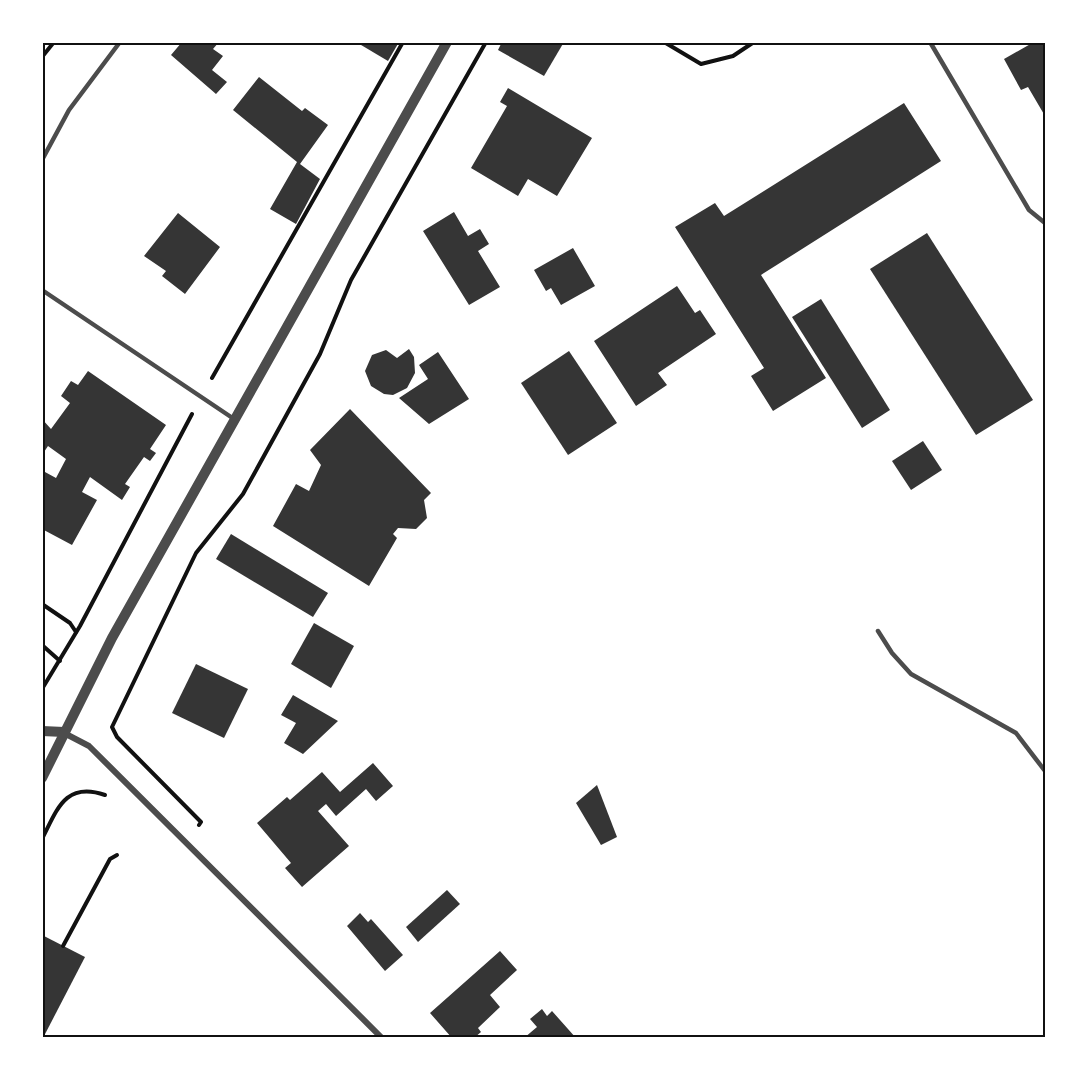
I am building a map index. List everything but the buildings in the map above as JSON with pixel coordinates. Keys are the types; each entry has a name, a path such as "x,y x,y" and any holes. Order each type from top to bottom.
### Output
{"street":[{"path":"42,777 112,638 447,42"},
{"path":"42,731 64,732 89,746 382,1038"}],"lane":[{"path":"42,160 69,110 120,42"},
{"path":"930,42 1029,210 1045,223"},
{"path":"42,290 235,419"},
{"path":"878,631 892,653 911,674 1016,733 1045,771"}],"path":[{"path":"42,57 54,42"},
{"path":"42,689 76,632 201,397 404,42"},
{"path":"112,727 196,554 243,494 320,354 351,280 486,42"},
{"path":"664,42 701,64 733,56 754,42"},
{"path":"42,604 70,623 76,632"},
{"path":"42,645 60,661"},
{"path":"42,839 60,805 71,794 81,791"},
{"path":"63,946 110,859 117,855"}]}
